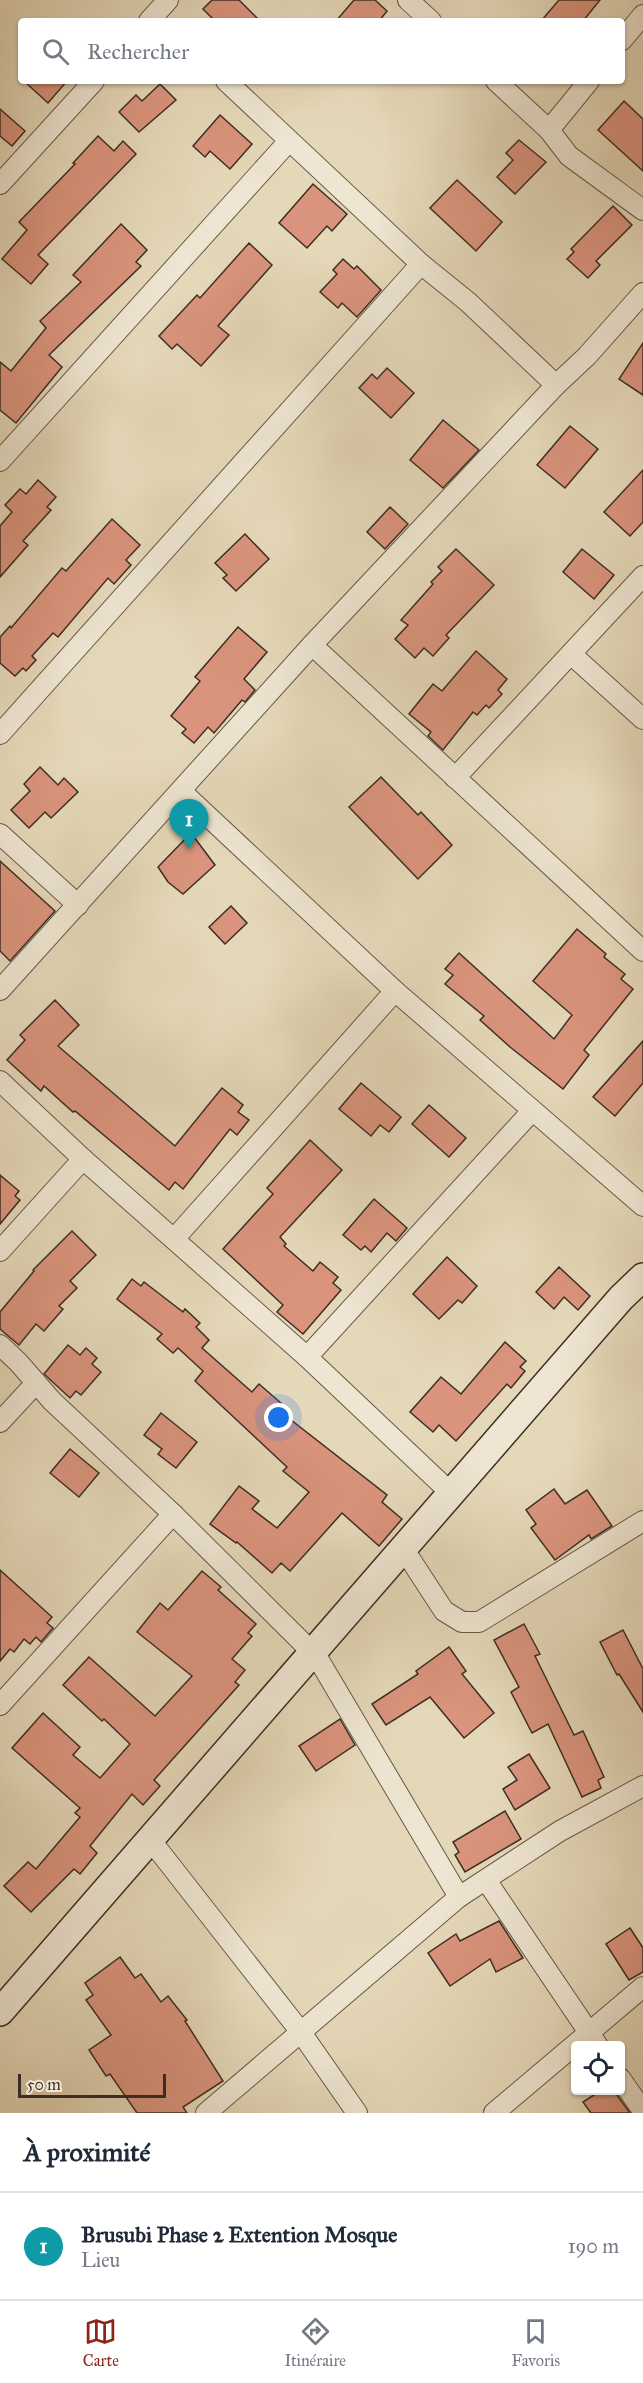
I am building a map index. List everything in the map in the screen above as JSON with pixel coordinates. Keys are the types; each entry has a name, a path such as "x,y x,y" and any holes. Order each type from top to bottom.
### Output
{"street":[{"path":"415,2 428,18"},
{"path":"625,36 643,15"},
{"path":"0,184 91,84"},
{"path":"229,84 421,264 468,302 556,385"},
{"path":"499,84 549,130 569,156 643,210"},
{"path":"549,130 587,84"},
{"path":"0,461 290,141"},
{"path":"0,734 421,264"},
{"path":"0,990 312,645 556,385 587,356 643,292"},
{"path":"455,778 643,576"},
{"path":"312,645 643,951"},
{"path":"571,654 643,720"},
{"path":"181,791 395,991 643,1206"},
{"path":"0,834 78,905"},
{"path":"174,1239 395,991"},
{"path":"0,1081 83,1159 307,1357 452,1494"},
{"path":"307,1357 532,1111"},
{"path":"0,1251 83,1159"},
{"path":"0,2012 621,1298 643,1278"},
{"path":"0,1346 312,1652 459,1897"},
{"path":"0,1422 36,1383"},
{"path":"0,1705 173,1514"},
{"path":"403,1548 444,1611 462,1622 479,1622 643,1521"},
{"path":"206,2113 459,1897 560,1831 643,1786"},
{"path":"149,1838 300,2031 357,2113"},
{"path":"486,1880 594,2038"},
{"path":"494,2113 594,2038 643,1988"},
{"path":"625,2084 643,2111"}],"building":[{"path":"212,0 239,0 257,18 212,18 203,9"},
{"path":"354,0 375,0 387,11 381,18 339,18"},
{"path":"559,0 600,0 585,18 544,18"},
{"path":"27,84 64,84 48,103"},
{"path":"160,84 176,100 139,132 119,112 136,95 142,101"},
{"path":"624,101 643,119 643,171 598,130"},
{"path":"0,109 25,131 12,146 0,136"},
{"path":"220,115 252,144 230,169 210,151 205,157 193,146"},
{"path":"98,136 114,151 123,141 136,154 38,255 48,264 31,284 2,259 27,230 19,222 75,164 73,163"},
{"path":"519,140 546,162 515,194 497,177 513,160 506,153"},
{"path":"457,180 502,222 476,251 430,208"},
{"path":"313,184 347,214 332,231 327,226 307,248 279,223"},
{"path":"613,206 632,225 596,261 600,265 588,278 567,259 574,252 571,249"},
{"path":"121,224 147,250 136,262 141,266 49,355 62,367 16,423 0,410 0,362 11,371 46,328 40,321 81,282 73,275"},
{"path":"249,243 272,265 218,326 229,335 201,366 177,344 172,349 159,336 197,295 200,298"},
{"path":"343,259 354,269 357,266 381,290 357,317 342,303 338,308 320,292 337,274 333,270"},
{"path":"643,343 643,395 619,379"},
{"path":"387,368 414,393 391,418 359,388 372,374 377,379"},
{"path":"443,420 479,450 443,488 410,460"},
{"path":"570,426 598,449 565,488 537,465"},
{"path":"643,470 643,522 630,536 604,512"},
{"path":"38,480 56,497 47,507 51,510 23,541 28,545 0,577 0,526 12,512 5,505 20,489 26,494"},
{"path":"390,507 408,524 385,549 367,532"},
{"path":"112,519 140,545 126,560 131,565 114,584 108,578 58,637 53,633 32,656 36,660 26,671 23,668 15,676 0,663 0,637 10,626 11,628 62,568 66,571"},
{"path":"245,534 269,559 236,591 223,578 227,575 215,563"},
{"path":"456,549 494,585 446,635 449,638 433,656 424,648 415,658 395,639 408,625 401,620 433,584 431,582 442,571 438,567"},
{"path":"582,549 614,575 594,599 563,572"},
{"path":"238,627 267,652 244,679 255,690 245,702 242,700 214,733 208,727 194,743 182,733 186,729 171,716 200,681 195,677"},
{"path":"476,651 507,679 498,690 502,694 489,708 486,705 477,715 473,712 443,750 428,736 431,732 409,714 433,684 442,691"},
{"path":"40,767 58,785 64,778 78,792 51,818 45,812 29,828 11,810 30,791 24,784"},
{"path":"381,777 418,815 421,812 452,845 418,879 349,807"},
{"path":"191,833 215,865 183,894 168,882 158,867"},
{"path":"0,861 55,911 10,961 0,951"},
{"path":"231,906 247,923 225,944 209,927"},
{"path":"577,929 606,954 604,957 625,974 621,979 633,989 584,1050 589,1055 563,1089 480,1020 484,1016 445,984 453,975 445,969 459,953 554,1039 572,1015 533,981"},
{"path":"55,1000 79,1025 58,1046 175,1146 222,1088 243,1105 238,1112 249,1120 237,1135 230,1129 183,1189 175,1182 169,1190 44,1086 41,1091 7,1060 25,1040 20,1035"},
{"path":"643,1041 643,1083 615,1116 593,1097"},
{"path":"361,1083 401,1117 389,1132 380,1125 371,1136 339,1109"},
{"path":"429,1105 466,1138 449,1157 412,1124"},
{"path":"310,1140 342,1170 280,1237 286,1244 284,1246 313,1271 320,1262 338,1277 333,1283 341,1290 303,1334 277,1312 283,1305 223,1249 273,1194 267,1188"},
{"path":"0,1175 19,1191 15,1196 20,1200 0,1224"},
{"path":"374,1199 407,1228 396,1241 387,1233 371,1252 365,1246 361,1250 343,1235"},
{"path":"72,1231 96,1255 70,1281 77,1288 59,1306 63,1309 44,1331 36,1324 19,1345 0,1329 0,1312 33,1270"},
{"path":"447,1257 477,1286 462,1303 458,1300 439,1319 413,1294"},
{"path":"559,1267 590,1296 578,1310 564,1297 554,1309 536,1292"},
{"path":"132,1279 141,1286 144,1282 183,1312 185,1309 200,1323 196,1327 209,1340 202,1348 252,1392 259,1384 282,1404 277,1409 387,1495 382,1502 402,1519 379,1546 342,1513 290,1571 281,1563 272,1573 237,1542 210,1524 239,1486 259,1501 252,1509 277,1528 309,1492 283,1471 287,1467 195,1381 203,1371 178,1348 173,1353 157,1339 162,1334 117,1299"},
{"path":"505,1342 526,1361 520,1367 525,1371 511,1388 507,1384 456,1441 439,1425 433,1432 410,1412 441,1377 461,1394"},
{"path":"68,1345 80,1355 86,1348 97,1358 92,1364 101,1372 81,1395 76,1391 70,1398 44,1374"},
{"path":"161,1413 197,1442 176,1468 158,1454 162,1449 144,1435"},
{"path":"70,1449 99,1473 79,1497 50,1473"},
{"path":"554,1489 565,1504 587,1490 612,1526 591,1539 589,1535 555,1560 531,1528 536,1524 526,1510"},
{"path":"0,1570 52,1617 47,1623 53,1628 41,1642 36,1637 30,1644 24,1639 14,1652 10,1649 0,1661"},
{"path":"202,1571 221,1587 218,1590 256,1624 248,1633 252,1636 232,1659 245,1670 235,1682 239,1685 154,1780 160,1786 143,1805 132,1794 90,1846 97,1853 80,1874 74,1869 31,1912 4,1886 28,1862 36,1869 80,1817 75,1813 80,1808 12,1748 43,1713 80,1747 73,1755 100,1778 130,1744 63,1685 89,1657 155,1716 192,1676 137,1632 160,1603 168,1610"},
{"path":"524,1624 540,1654 535,1656 574,1735 583,1731 604,1777 598,1780 601,1788 582,1797 548,1724 532,1733 511,1692 519,1687 494,1640"},
{"path":"623,1630 643,1669 643,1712 619,1674 617,1675 600,1642"},
{"path":"449,1647 466,1671 462,1674 494,1713 464,1738 430,1697 386,1725 372,1704 418,1674 416,1671"},
{"path":"340,1719 355,1745 316,1771 299,1746"},
{"path":"529,1754 550,1788 515,1810 503,1789 517,1780 508,1767"},
{"path":"505,1811 521,1839 465,1872 455,1855 459,1852 453,1842"},
{"path":"499,1921 523,1958 496,1972 490,1959 450,1986 428,1953 456,1934 460,1941"},
{"path":"630,1928 643,1948 643,1972 629,1980 606,1944"},
{"path":"120,1957 135,1978 141,1974 161,2002 168,1996 187,2020 185,2021 223,2081 183,2107 187,2113 137,2113 110,2074 106,2076 89,2050 111,2035 86,2000 93,1995 85,1983"},
{"path":"594,2095 617,2095 630,2113 591,2113 583,2102"}],"place":[{"name":"Brusubi Phase 2 Extention Mosque","path":"189,849"}]}
